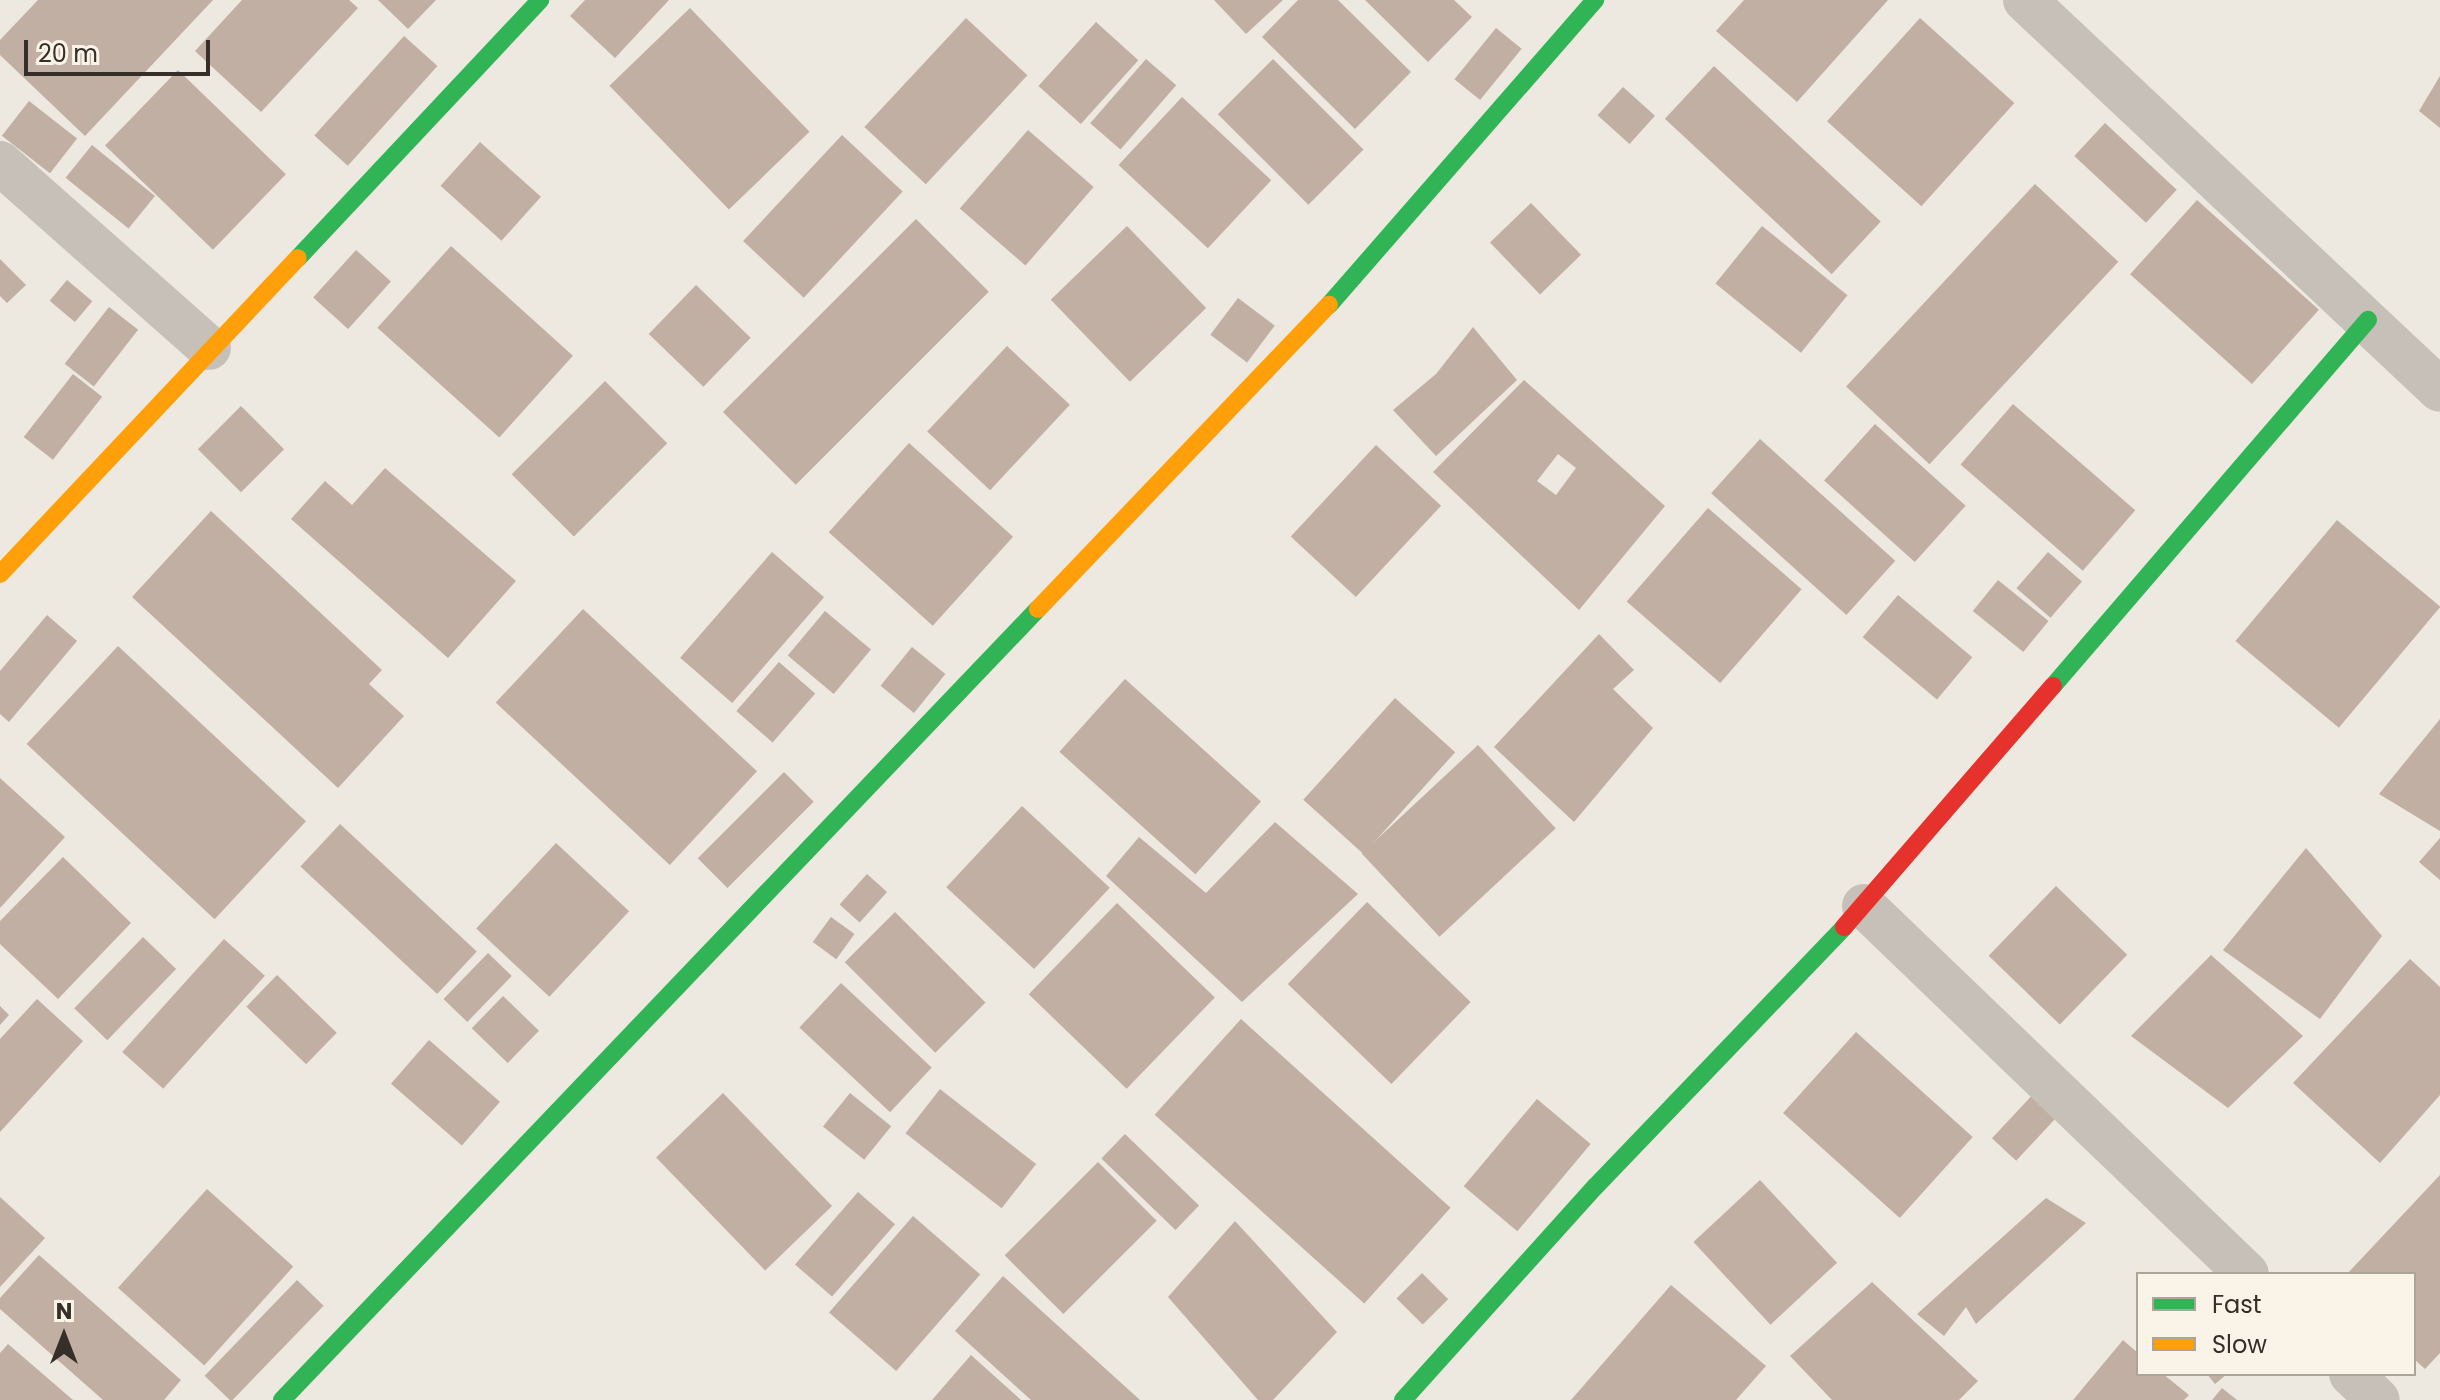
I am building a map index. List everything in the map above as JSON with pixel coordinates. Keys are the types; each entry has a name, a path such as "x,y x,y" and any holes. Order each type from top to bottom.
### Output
{"street":[{"path":"0,574 209,348 540,0"},
{"path":"282,1400 1350,283 1595,0"},
{"path":"2025,0 2440,390"},
{"path":"0,163 209,348"},
{"path":"1403,1400 1595,1187 1864,906 2368,320"},
{"path":"1864,906 2245,1272"},
{"path":"2353,1376 2378,1400"}],"building":[{"path":"38,0 213,0 85,136 0,55 0,40"},
{"path":"242,0 349,0 358,8 261,112 195,51"},
{"path":"378,0 436,0 408,29"},
{"path":"585,0 669,0 615,58 570,16"},
{"path":"1214,0 1283,0 1246,34"},
{"path":"1298,0 1338,0 1411,72 1355,129 1262,37"},
{"path":"1365,0 1454,0 1472,17 1428,62"},
{"path":"1744,0 1888,0 1797,102 1716,31"},
{"path":"690,8 809,132 729,210 609,86"},
{"path":"966,18 1027,75 926,184 864,127"},
{"path":"1920,18 2014,103 1921,206 1827,121"},
{"path":"1096,22 1138,60 1081,124 1038,86"},
{"path":"1496,28 1522,49 1480,100 1454,79"},
{"path":"404,36 437,66 348,166 314,136"},
{"path":"1146,59 1176,85 1120,149 1090,123"},
{"path":"1273,59 1364,150 1308,205 1218,114"},
{"path":"1714,66 1881,221 1832,274 1665,119"},
{"path":"178,70 286,174 213,250 105,146"},
{"path":"2440,76 2440,128 2419,111"},
{"path":"1623,87 1655,116 1630,144 1598,115"},
{"path":"1182,97 1271,180 1208,248 1119,165"},
{"path":"29,101 77,139 50,173 2,136"},
{"path":"2105,123 2177,190 2146,223 2074,156"},
{"path":"1028,130 1094,187 1025,266 960,208"},
{"path":"842,135 903,192 804,298 743,241"},
{"path":"480,142 541,197 501,241 441,186"},
{"path":"92,145 155,196 129,229 66,178"},
{"path":"2035,184 2118,262 1929,464 1846,387"},
{"path":"2197,200 2319,310 2252,384 2130,274"},
{"path":"1531,203 1581,255 1540,294 1490,243"},
{"path":"916,219 989,292 796,485 723,412"},
{"path":"1127,226 1206,308 1130,382 1051,300"},
{"path":"1762,226 1847,295 1801,353 1715,284"},
{"path":"451,246 573,356 499,437 377,328"},
{"path":"356,250 391,281 348,329 313,298"},
{"path":"0,259 26,285 7,303 0,296"},
{"path":"67,280 92,301 75,322 50,301"},
{"path":"696,285 751,338 703,387 649,334"},
{"path":"1238,298 1275,326 1247,362 1210,335"},
{"path":"109,307 138,330 94,387 65,364"},
{"path":"1473,327 1517,380 1436,456 1393,410 1436,374"},
{"path":"1007,346 1070,405 990,490 927,432"},
{"path":"73,374 102,397 53,460 24,437"},
{"path":"1524,380 1665,506 1579,610 1433,472","holes":["1558,454 1576,468 1556,495 1537,481"]},
{"path":"605,381 667,443 574,537 512,474"},
{"path":"2013,404 2135,510 2083,571 1961,464"},
{"path":"241,406 284,449 241,492 198,449"},
{"path":"1875,424 1966,506 1915,562 1824,480"},
{"path":"1760,439 1895,561 1846,615 1711,493"},
{"path":"909,443 1013,537 933,626 829,532"},
{"path":"1376,445 1441,506 1356,597 1291,536"},
{"path":"385,468 516,581 448,658 291,519 325,481 352,505"},
{"path":"1708,508 1802,589 1720,683 1627,602"},
{"path":"211,511 382,670 369,684 404,716 338,788 132,597"},
{"path":"2337,520 2440,606 2339,728 2235,641"},
{"path":"772,552 824,597 732,703 680,658"},
{"path":"2048,552 2082,582 2050,618 2017,588"},
{"path":"1998,580 2049,621 2023,652 1973,611"},
{"path":"1898,595 1972,657 1937,699 1863,637"},
{"path":"583,609 757,771 670,865 496,703"},
{"path":"825,611 871,650 834,694 788,655"},
{"path":"47,615 77,641 9,722 0,714 0,671"},
{"path":"1599,634 1634,670 1613,689 1653,728 1574,822 1494,747"},
{"path":"118,646 306,821 215,919 27,744"},
{"path":"912,647 945,674 914,713 881,686"},
{"path":"779,662 815,693 773,743 736,711"},
{"path":"1125,679 1261,801 1195,874 1059,752"},
{"path":"1395,698 1455,752 1364,854 1303,800"},
{"path":"2440,719 2440,831 2379,794"},
{"path":"1478,745 1556,828 1439,937 1362,853"},
{"path":"784,772 814,802 727,888 698,858"},
{"path":"0,778 65,837 0,908"},
{"path":"1022,806 1110,888 1034,969 946,887"},
{"path":"1275,822 1358,894 1242,1002 1106,876 1139,837 1206,893"},
{"path":"340,824 477,952 437,994 300,866"},
{"path":"2440,838 2440,880 2419,862"},
{"path":"556,843 629,911 549,997 476,929"},
{"path":"2306,848 2382,936 2320,1019 2223,950"},
{"path":"63,857 131,923 58,999 0,944 0,921"},
{"path":"867,874 887,892 860,923 840,904"},
{"path":"2056,886 2127,955 2060,1025 1989,956"},
{"path":"1367,902 1471,1002 1391,1084 1288,984"},
{"path":"1117,903 1215,997 1127,1089 1029,994"},
{"path":"895,912 986,1003 935,1053 845,962"},
{"path":"831,917 854,934 836,959 813,942"},
{"path":"143,937 176,969 107,1040 74,1008"},
{"path":"224,939 265,976 163,1089 122,1052"},
{"path":"488,953 512,976 467,1022 444,999"},
{"path":"2211,955 2303,1036 2228,1108 2131,1036"},
{"path":"2410,959 2440,987 2440,1095 2380,1163 2293,1083"},
{"path":"277,975 337,1033 306,1064 246,1007"},
{"path":"841,983 932,1068 890,1112 799,1028"},
{"path":"503,996 539,1031 508,1063 472,1028"},
{"path":"37,999 83,1041 0,1132 0,1039"},
{"path":"0,1006 9,1015 0,1025"},
{"path":"1241,1019 1451,1208 1364,1304 1155,1115"},
{"path":"1856,1032 1973,1137 1900,1218 1783,1113"},
{"path":"429,1040 500,1102 462,1145 391,1084"},
{"path":"940,1089 1036,1164 1002,1208 906,1133"},
{"path":"2037,1090 2061,1113 2016,1161 1992,1138"},
{"path":"723,1093 832,1206 765,1271 656,1158"},
{"path":"850,1093 891,1126 864,1160 823,1126"},
{"path":"1537,1099 1591,1144 1517,1231 1464,1186"},
{"path":"1125,1134 1199,1206 1175,1230 1101,1158"},
{"path":"1098,1162 1157,1221 1063,1314 1005,1255"},
{"path":"2440,1175 2440,1353 2425,1369 2416,1361 2416,1272 2349,1272"},
{"path":"1760,1180 1837,1263 1771,1325 1693,1242"},
{"path":"207,1189 293,1267 204,1365 118,1288"},
{"path":"858,1192 895,1224 832,1297 795,1264"},
{"path":"0,1197 45,1238 0,1287"},
{"path":"2046,1198 2086,1223 1976,1324 1966,1307 1944,1336 1917,1314"},
{"path":"913,1216 980,1274 896,1371 829,1313"},
{"path":"1235,1221 1337,1332 1273,1400 1258,1400 1168,1297"},
{"path":"39,1255 181,1380 164,1400 103,1400 0,1309 0,1298"},
{"path":"1422,1273 1448,1299 1423,1325 1397,1298"},
{"path":"1003,1276 1140,1400 1031,1400 955,1331"},
{"path":"297,1280 324,1306 233,1400 205,1376"},
{"path":"1872,1282 1978,1381 1959,1400 1832,1400 1790,1356"},
{"path":"1671,1285 1766,1366 1736,1400 1571,1400"},
{"path":"2123,1340 2136,1351 2136,1376 2165,1376 2189,1395 2184,1400 2073,1400"},
{"path":"8,1344 73,1400 0,1400 0,1353"},
{"path":"971,1355 1021,1400 932,1400"},
{"path":"2209,1376 2225,1376 2215,1384"},
{"path":"2222,1388 2237,1400 2212,1400"}],"traffic: fast":[{"path":"298,258 540,0"},
{"path":"1329,305 1595,0"},
{"path":"2053,686 2368,320"},
{"path":"282,1400 1038,609"},
{"path":"1403,1400 1595,1187 1844,927"}],"traffic: slow":[{"path":"0,574 298,258"},
{"path":"1038,609 1329,305"}],"traffic: jam":[{"path":"1844,927 2053,686"}]}
